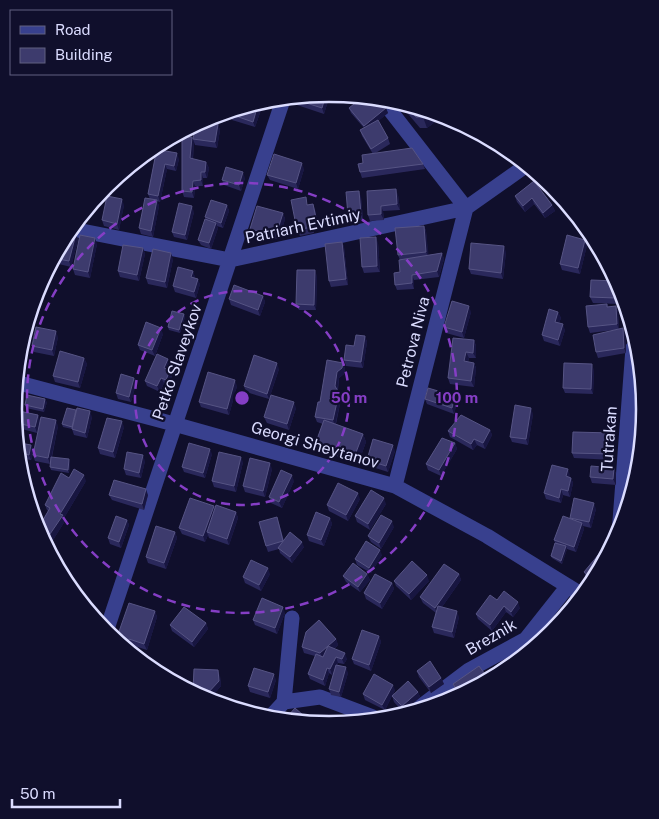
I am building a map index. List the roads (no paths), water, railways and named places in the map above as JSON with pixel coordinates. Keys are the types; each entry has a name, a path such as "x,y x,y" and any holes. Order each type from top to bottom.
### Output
{"street":[{"name":"Petko Slaveykov","path":"109,623 281,106"},
{"path":"388,108 466,208"},
{"name":"Patriarh Evtimiy","path":"80,231 230,260 466,208 520,170"},
{"name":"Petrova Niva","path":"395,486 466,208"},
{"name":"Tutrakan","path":"621,504 632,358"},
{"name":"Georgi Sheytanov","path":"23,384 395,486 487,536 574,590"},
{"name":"Breznik","path":"430,699 469,670 526,640 574,590"},
{"path":"275,712 284,702 292,618"},
{"path":"284,702 320,698 366,714"}]}
